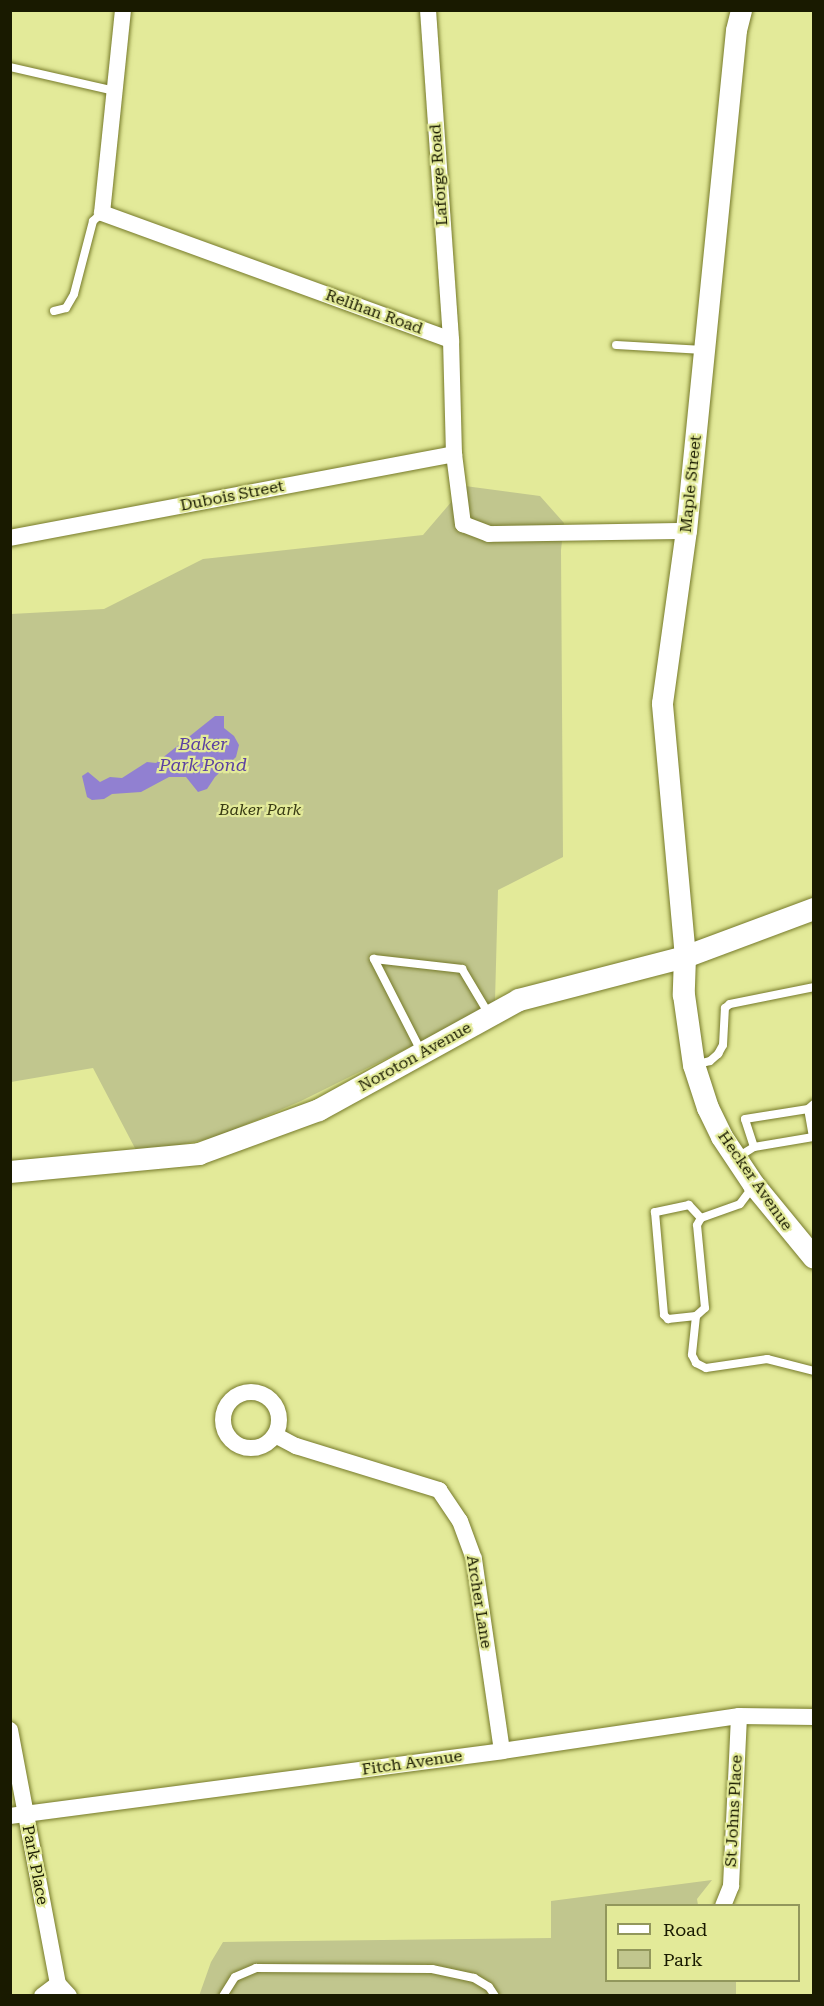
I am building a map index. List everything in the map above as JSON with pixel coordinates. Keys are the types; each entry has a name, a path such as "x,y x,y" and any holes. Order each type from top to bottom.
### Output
{"main road":[{"name":"Noroton Avenue","path":"10,1172 199,1154 319,1110 519,1000 685,957 813,909"},
{"name":"Hecker Avenue","path":"685,957 684,995 694,1065 708,1107 722,1137 745,1153 754,1185 806,1235 813,1258"}],"street":[{"path":"102,213 123,10"},
{"name":"Laforge Road","path":"428,10 451,340"},
{"name":"Maple Street","path":"685,957 662,703 686,531 736,30 741,10"},
{"name":"Relihan Road","path":"102,213 451,340"},
{"path":"451,340 454,453 463,524 489,534 686,531"},
{"name":"Dubois Street","path":"10,538 454,453"},
{"name":"Archer Lane","path":"275,1436 297,1446 439,1490 460,1521 474,1559 502,1751"},
{"name":"Fitch Avenue","path":"18,1815 502,1751 738,1716 813,1717"},
{"name":"St Johns Place","path":"723,1904 731,1886 738,1716"},
{"name":"Park Place","path":"10,1730 18,1815 64,1990"},
{"path":"42,1995 64,1990"}],"lane":[{"path":"10,67 115,91"},
{"path":"54,311 66,308 74,294 93,220 102,213"},
{"path":"615,345 704,350"},
{"path":"422,1053 374,959 462,969 490,1016"},
{"path":"694,1065 710,1061 718,1054 723,1045 725,1008 730,1004 813,987"},
{"path":"811,1106 813,1137 745,1153 745,1119 811,1106"},
{"path":"754,1185 740,1204 701,1218 697,1224 706,1305 696,1316 692,1355 696,1363 706,1368 767,1359 813,1371"},
{"path":"696,1316 672,1320 664,1315 654,1216 655,1212 662,1208 689,1205 701,1218"},
{"path":"223,1995 235,1977 256,1968 432,1969 474,1978 489,1987 495,1995"}],"green space":[{"name":"Baker Park","path":"465,486 540,496 564,523 561,550 563,857 498,890 495,1001 448,1028 301,1101 217,1137 138,1154 93,1068 11,1082 11,614 104,609 203,559 423,535"},
{"path":"712,1880 697,1899 698,1904 605,1904 605,1982 736,1982 736,1996 199,1996 211,1962 223,1942 551,1938 551,1901"}],"water":[{"name":"Baker Park Pond","path":"215,716 224,716 224,728 234,736 239,745 236,757 215,777 207,789 198,792 186,777 169,777 141,792 112,794 104,799 92,800 87,797 82,776 88,772 100,782 110,777 122,778 147,762 156,763"}]}
